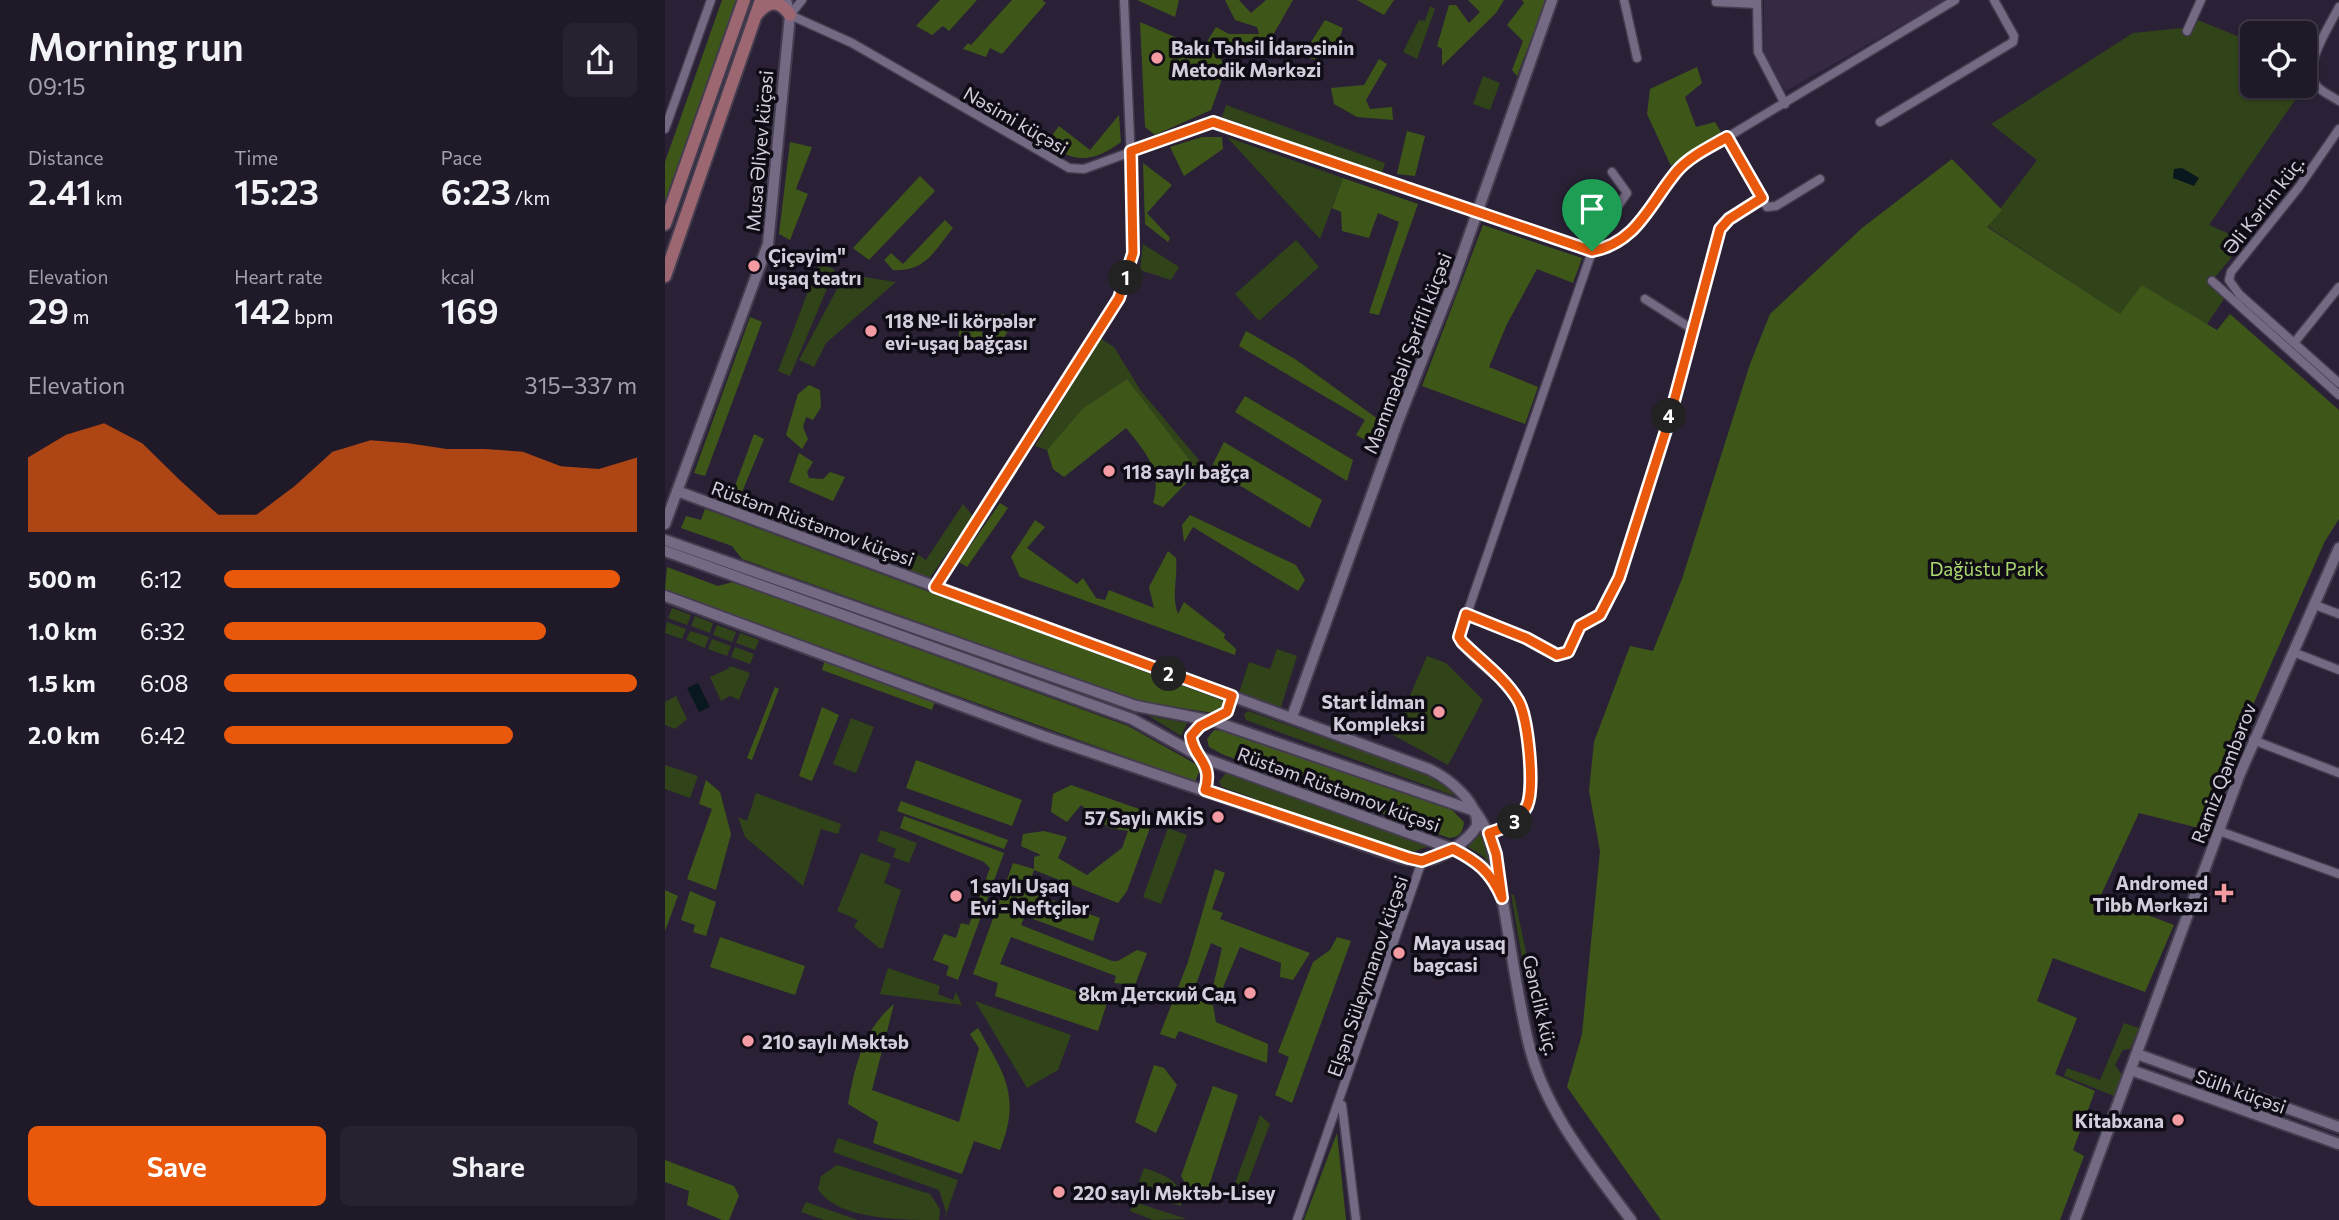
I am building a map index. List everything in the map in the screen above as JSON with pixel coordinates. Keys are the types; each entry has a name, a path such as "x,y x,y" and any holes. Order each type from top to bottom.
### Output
{"main road":[{"path":"665,224 670,200 744,0"},
{"path":"665,276 761,0"},
{"name":"Musa Əliyev küçəsi","path":"666,522 768,244 790,15 786,0"},
{"name":"Məmmədəli Şərifli küçəsi","path":"1292,717 1397,424 1451,287 1552,0"},
{"path":"753,21 770,3 783,5 790,15"},
{"name":"Rüstəm Rüstəmov küçəsi","path":"677,491 1429,769 1452,784 1475,811 1491,838"},
{"name":"Rüstəm Rüstəmov küçəsi","path":"665,540 1136,706 1213,720 1475,811"},
{"name":"Ramiz Qəmbərov","path":"2075,1220 2131,1070 2142,1056 2253,740 2339,548"},
{"name":"Rüstəm Rüstəmov küçəsi","path":"665,551 1132,719 1203,758 1453,849 1482,866 1496,883 1502,898"},
{"name":"Rüstəm Rüstəmov küçəsi","path":"665,596 1043,736 1369,847 1422,861"},
{"path":"1205,790 1208,777 1203,758 1192,744 1191,736 1200,726 1227,712 1232,696"},
{"path":"1422,861 1453,849 1473,832 1478,820 1475,811"},
{"name":"Gənclik küç.","path":"1491,838 1529,1046 1543,1085 1569,1135 1631,1220"},
{"name":"Sülh küçəsi","path":"2142,1056 2339,1127"},
{"name":"Sülh küçəsi","path":"2131,1070 2339,1144"},
{"path":"2309,1133 2314,1118"}],"street":[{"path":"665,129 711,0"},
{"path":"790,15 802,0"},
{"path":"935,587 1119,298 1133,253 1124,0"},
{"path":"1624,0 1637,58"},
{"path":"1592,251 1607,249 1633,232 1686,162 1955,0"},
{"path":"1880,122 2013,42 2014,36 1994,0"},
{"path":"2187,31 2201,0"},
{"path":"1716,2 1757,2 1758,52 1785,104"},
{"path":"2317,49 2339,7"},
{"name":"Nəsimi küçəsi","path":"790,15 852,43 1069,168 1084,169 1213,122 1592,251"},
{"path":"2317,84 2339,101"},
{"name":"Əli Kərim küç.","path":"2339,129 2299,187 2229,276 2239,295 2339,383"},
{"path":"1727,137 1762,198 1771,208 1820,179"},
{"path":"1491,838 1517,821 1527,805 1530,791 1525,719 1520,703 1512,691 1459,637 1597,237 1627,193 1612,172"},
{"path":"1466,614 1526,638 1557,655 1568,652 1584,623 1600,615 1619,578 1668,424 1720,229 1729,219 1762,198"},
{"path":"2213,281 2339,396"},
{"path":"2294,343 2339,286"},
{"path":"1645,299 1692,329"},
{"path":"2315,605 2339,614"},
{"path":"2293,652 2339,670"},
{"path":"2253,740 2339,773"},
{"path":"2219,831 2339,874"},
{"name":"Elşən Süleymanov küçəsi","path":"1297,1220 1341,1101 1422,861"},
{"name":"Elşən Süleymanov küçəsi","path":"1341,1101 1356,1220"}],"shaded area":[{"path":"1764,0 1946,0 1786,91 1764,57"},
{"path":"2182,168 2199,178 2194,186 2173,178 2174,169"},
{"path":"698,683 710,707 699,712 687,688"}],"green space":[{"path":"722,0 736,0 665,202 665,162"},
{"path":"940,0 977,0 949,31 943,26 932,35 916,26"},
{"path":"1012,0 1042,0 1046,3 1002,54 990,48 986,57 963,49 968,43 971,45"},
{"path":"1137,0 1179,0 1175,17"},
{"path":"1225,0 1239,0 1251,13 1266,0 1293,0 1265,49 1232,52 1207,42 1216,27 1229,34 1259,34 1257,27 1235,20"},
{"path":"1357,0 1394,0 1384,15"},
{"path":"1468,0 1504,0 1496,13 1442,66 1442,49 1437,46 1449,5 1456,5 1469,23 1480,12"},
{"path":"1522,0 1546,0 1517,76 1512,70 1523,41 1507,25 1524,3"},
{"path":"1430,6 1435,9 1417,59 1403,52 1419,20 1425,21"},
{"path":"1325,20 1343,28 1339,39 1316,60 1302,56"},
{"path":"2198,20 2240,37 2240,98 2296,98 2209,225 2245,241 2212,281 2224,299 2207,324 2142,285 2121,315 1987,226 2037,160 1991,124 2133,33 2182,28 2192,32"},
{"path":"1140,22 1219,56 1226,68 1211,110 1155,135 1145,127"},
{"path":"1379,59 1387,64 1366,100 1370,109 1392,107 1393,120 1357,117 1334,104 1331,88 1364,85"},
{"path":"1697,67 1702,83 1685,97 1696,127 1715,122 1721,132 1671,166 1647,114 1650,89"},
{"path":"1483,76 1500,83 1490,110 1473,104"},
{"path":"1226,105 1385,163 1381,176 1222,117"},
{"path":"1119,115 1121,142 1102,154 1074,157 1065,154 1048,141 1059,126 1090,150"},
{"path":"1407,131 1425,136 1415,176 1397,174"},
{"path":"1202,137 1222,137 1223,149 1184,176 1170,147"},
{"path":"1227,137 1343,178 1320,239"},
{"path":"790,142 812,147 796,189 808,194 790,240 779,234"},
{"name":"Dağüstu Park","path":"1952,159 2002,210 1987,227 2120,314 2142,285 2217,330 2230,314 2339,410 2339,519 2325,541 2199,828 2139,813 2100,897 2174,925 2145,992 2053,958 2037,1001 2077,1018 2055,1074 2095,1091 2073,1150 2084,1156 2060,1220 1661,1220 1567,1087 1582,1034 1600,851 1589,791 1594,742 1630,646 1653,651 1682,579 1750,364 1770,314 1862,228"},
{"path":"1143,163 1172,185 1147,213 1170,238 1168,242 1145,224"},
{"path":"920,176 935,191 869,260 853,248"},
{"path":"1343,178 1418,204 1379,315 1369,313 1399,222 1378,213 1369,238 1342,231 1341,212 1332,208"},
{"path":"945,220 953,228 921,264 914,268 893,270 884,260 891,253 903,264"},
{"path":"1483,225 1582,258 1573,283 1537,269 1507,324 1489,367 1538,387 1525,424 1422,386"},
{"path":"1296,240 1319,267 1259,321 1235,294"},
{"path":"1143,244 1179,267 1171,280 1140,270"},
{"path":"819,262 835,270 790,376 778,371"},
{"path":"845,274 896,282 826,343 814,367 799,360"},
{"path":"1002,314 1017,318 990,358 959,341 959,325 970,324 986,335"},
{"path":"750,317 762,322 705,476 694,473"},
{"path":"1246,331 1295,359 1382,422 1369,442 1356,435 1365,420 1239,346"},
{"path":"1100,338 1114,347 1141,391 1203,465 1199,476 1127,379 1083,408 1047,450 1035,446"},
{"path":"1127,379 1198,471 1163,507 1153,503 1156,481 1154,471 1140,445 1126,428 1064,477 1053,469 1047,450 1083,408"},
{"path":"809,385 820,390 821,407 813,420 806,417 803,427 808,439 802,449 786,435 798,394"},
{"path":"1245,396 1353,460 1347,481 1235,412"},
{"path":"754,434 764,439 740,497 732,494"},
{"path":"1224,442 1322,500 1310,528 1211,468"},
{"path":"799,453 813,462 807,472 809,478 823,479 830,472 845,477 833,501 789,482"},
{"path":"1000,503 1008,508 967,567 959,562"},
{"path":"963,504 973,516 929,579 909,570 914,552 926,560"},
{"path":"705,509 1224,701 1219,714 1140,701 742,559 732,546 681,528 686,516 701,520"},
{"path":"1190,515 1296,565 1305,580 1298,591 1193,527 1184,542 1182,525"},
{"path":"1035,520 1045,527 1027,548 1077,584 1083,578 1096,598 1105,600 1109,590 1154,608 1149,587 1168,551 1176,558 1175,600 1178,614 1184,602 1225,634 1224,638 1236,649 1235,655 1020,577 1011,557"},
{"path":"667,567 718,586 733,582 1128,726 1201,767 1195,782 665,590"},
{"path":"672,608 691,615 687,625 668,618"},
{"path":"695,616 713,623 710,633 691,626"},
{"path":"667,622 686,629 682,639 665,633"},
{"path":"717,625 736,632 732,642 713,635"},
{"path":"690,631 709,637 705,648 686,640"},
{"path":"740,633 759,640 755,650 736,643"},
{"path":"712,639 731,646 727,656 708,649"},
{"path":"735,647 754,654 750,664 731,657"},
{"path":"1277,649 1297,656 1281,707 1239,693 1249,662 1270,669"},
{"name":"Start İdman Kompleksi","path":"1427,656 1446,663 1483,700 1448,765 1393,735"},
{"path":"825,659 935,701 932,710 822,670"},
{"path":"730,666 750,673 739,700 730,696 721,701 710,677"},
{"path":"775,687 779,689 752,760 747,758"},
{"path":"676,696 687,719 675,729 665,725 665,702"},
{"path":"822,707 839,715 812,781 799,776"},
{"path":"1248,711 1438,778 1455,796 1246,720 1244,714"},
{"path":"1149,716 1187,723 1181,736"},
{"path":"851,718 874,727 856,773 833,764"},
{"path":"1214,730 1224,731 1452,810 1464,822 1463,829 1460,834 1449,838 1224,755 1209,747 1207,739"},
{"path":"916,760 1022,800 1012,826 906,788"},
{"path":"665,765 698,776 690,798 665,789"},
{"path":"1225,774 1429,846 1413,852 1400,851 1222,787 1219,782"},
{"path":"706,780 720,792 731,834 716,890 687,879 712,809 699,804"},
{"path":"1071,785 1142,810 1152,822 1127,891 1118,903 1034,870 1027,891 1100,918 1093,941 1025,916 1021,925 1112,961 1118,961 1137,950 1147,953 1135,985 1114,983 1116,976 1011,937 1000,964 1107,1003 1098,1031 995,996 998,983 973,974 1013,863 1034,869 1034,857 1041,855 1021,846 1023,834 1044,831 1067,837 1058,858 1087,875 1122,848 1128,831 1109,828 1081,805 1067,822 1051,812 1053,794"},
{"path":"756,793 841,824 838,834 821,829 803,886 745,837 738,817 747,821"},
{"path":"901,801 1008,840 1004,849 897,811"},
{"path":"904,816 1004,853 958,980 946,975 949,966 933,960 944,934 956,938 961,923 969,925 990,868 984,862 900,828"},
{"path":"1168,828 1187,835 1161,904 1143,897"},
{"path":"881,830 917,843 909,863 893,857 896,849 877,841"},
{"path":"1480,834 1494,871 1484,857 1468,847"},
{"path":"861,853 891,864 884,883 901,890 883,948 879,948 854,927 858,920 837,911"},
{"path":"1215,869 1225,873 1212,909 1223,913 1220,919 1310,953 1293,980 1280,977 1281,963 1240,947 1219,997 1211,995 1222,948 1211,943 1191,998 1213,1005 1216,1022 1268,1044 1267,1063 1179,1031 1175,1039 1160,1034 1188,962"},
{"path":"665,890 678,896 665,931"},
{"path":"690,891 716,902 706,936 693,932 695,925 681,920"},
{"path":"1511,894 1514,895 1527,957 1522,958"},
{"path":"720,937 805,966 795,995 710,967"},
{"path":"1337,937 1351,941 1292,1103 1275,1095 1289,1057 1278,1052 1313,962 1330,950"},
{"path":"888,968 940,986 938,994 953,1000 956,992 962,1005 880,994"},
{"path":"975,1001 1071,1035 1058,1070 1027,1088"},
{"path":"894,1004 872,1090 959,1122 979,1048 970,1034 978,1028 1002,1073 1007,1086 1009,1115 1000,1150 974,1141 962,1174 873,1143 878,1122 848,1104 862,1050 875,1025"},
{"path":"2124,1023 2139,1028 2130,1049 2123,1050 2115,1065 2122,1075 2114,1096 2064,1076 2067,1068 2100,1080"},
{"path":"1154,1065 1164,1068 1177,1085 1156,1133 1135,1122"},
{"path":"1213,1086 1238,1095 1208,1189 1198,1186 1194,1200 1181,1176"},
{"path":"1260,1115 1270,1124 1248,1182 1234,1186"},
{"path":"1337,1133 1346,1220 1304,1220"},
{"path":"838,1138 958,1180 944,1220 946,1212 939,1190 833,1152"},
{"path":"665,1160 734,1186 739,1196 729,1220 722,1220 687,1205 689,1191 665,1182"},
{"path":"837,1165 930,1194 940,1209 939,1220 872,1216 840,1207 818,1189 821,1176"},
{"path":"1144,1168 1166,1177 1176,1185 1181,1206 1135,1193"},
{"path":"806,1202 858,1220 824,1220 801,1212"},
{"path":"1134,1202 1187,1219 1153,1220 1130,1211"}],"place":[{"name":"Bakı Təhsil İdarəsinin Metodik Mərkəzi","path":"1157,58"},
{"name":"Çiçəyim\" uşaq teatrı","path":"754,266"},
{"name":"118 №-li körpələr evi-uşaq bağçası","path":"871,331"},
{"name":"118 saylı bağça","path":"1109,471"},
{"name":"Start İdman Kompleksi","path":"1439,712"},
{"name":"57 Saylı MKİS","path":"1218,817"},
{"name":"Andromed Tibb Mərkəzi","path":"2224,893"},
{"name":"1 saylı Uşaq Evi - Neftçilər","path":"956,896"},
{"name":"Maya usaq bagcasi","path":"1399,953"},
{"name":"8km Детский Сад","path":"1250,993"},
{"name":"210 saylı Məktəb","path":"748,1041"},
{"name":"Kitabxana","path":"2178,1120"},
{"name":"220 saylı Məktəb-Lisey","path":"1059,1192"}],"route":[{"path":"1213,122 1387,184 1592,251 1607,249 1633,232 1677,171 1686,162 1727,137 1762,198 1729,219 1720,229 1668,424 1658,447 1619,578 1611,599 1600,615 1580,626 1568,652 1557,655 1526,638 1466,614 1459,637 1512,691 1520,703 1525,719 1530,791 1527,805 1517,821 1489,833 1496,854 1502,898 1491,875 1482,866 1453,849 1422,861 1409,858 1369,847 1205,790 1207,771 1203,758 1192,744 1191,736 1200,726 1222,717 1227,712 1232,696 935,587 1014,467 1119,298 1133,253 1135,231 1131,151 1213,122"}]}
